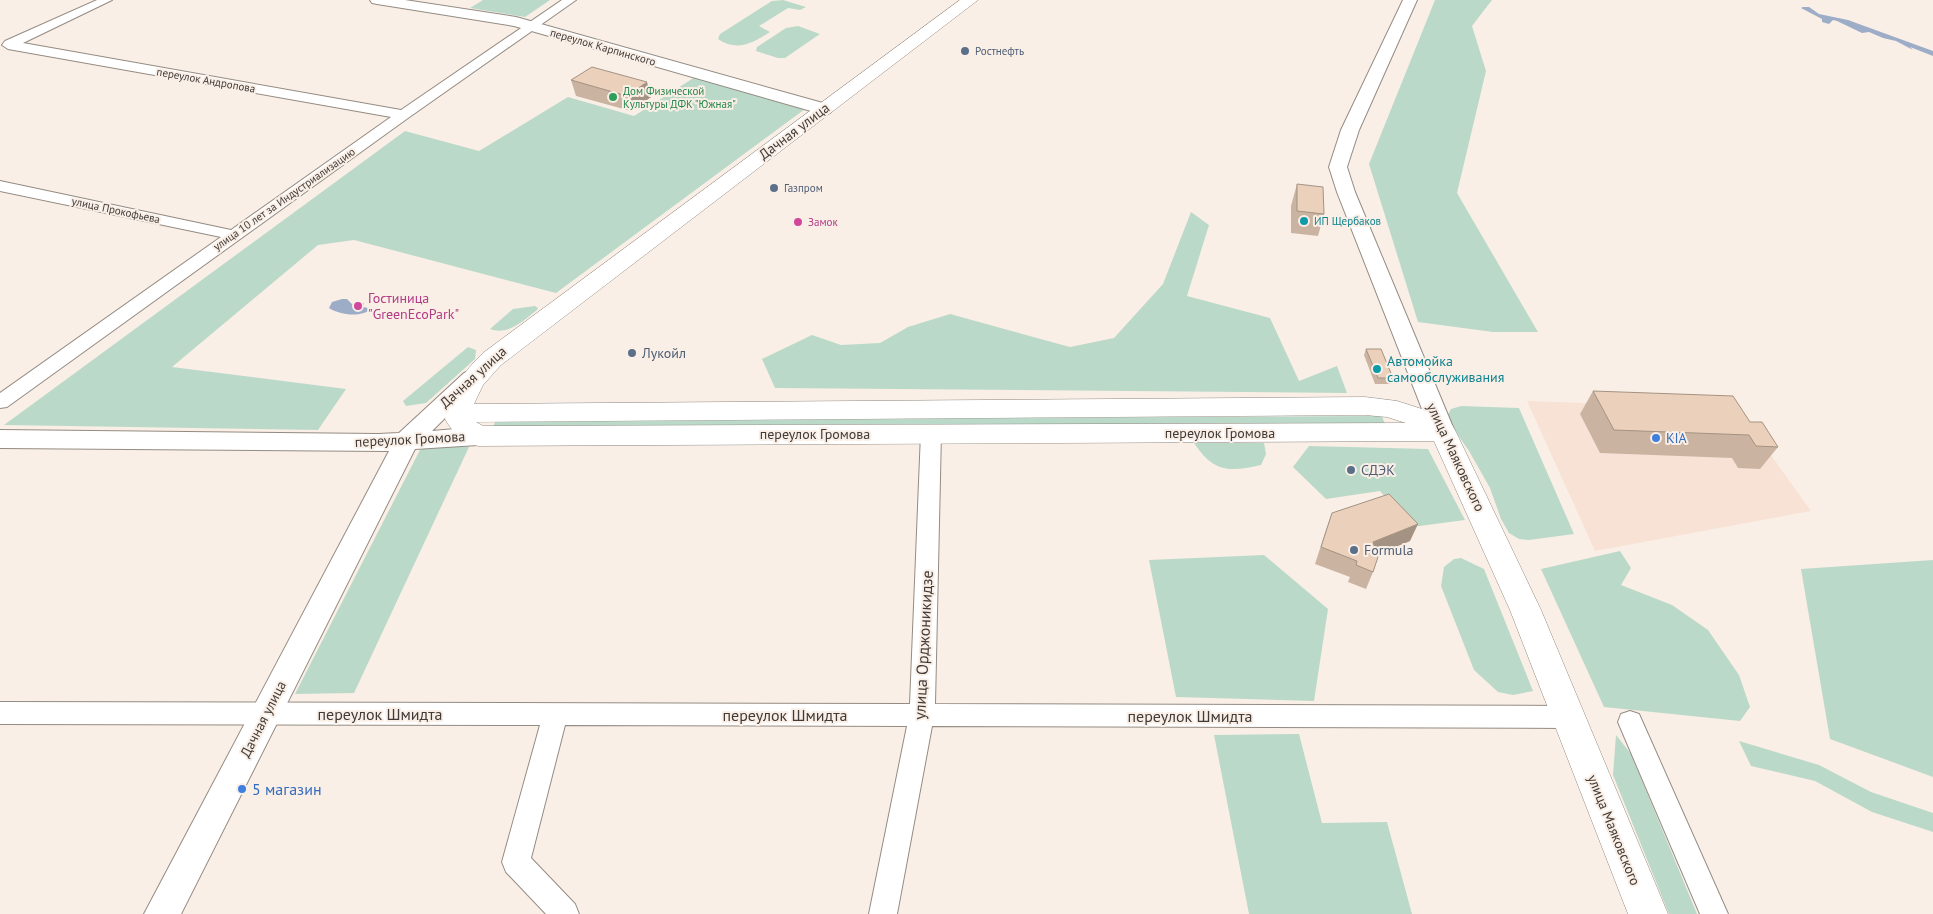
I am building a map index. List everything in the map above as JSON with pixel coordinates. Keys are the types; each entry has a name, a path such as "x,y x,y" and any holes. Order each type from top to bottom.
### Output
{"main road":[{"name":"Дачная улица","path":"953,17 970,0"},
{"name":"Дачная улица","path":"480,377 509,345 953,17 980,0"},
{"path":"480,377 484,403 494,412"},
{"path":"468,427 462,397 480,377"},
{"name":"переулок Громова","path":"1365,406 1389,407 1411,414 1429,422 1443,432 931,433 468,427 473,413 494,412 1365,406"},
{"name":"улица Маяковского","path":"1443,432 1492,533 1570,717 1648,914"}],"street":[{"path":"5,46 106,0"},
{"name":"переулок Карпинского","path":"377,0 532,26 828,111"},
{"name":"улица 10 лет за Индустриализацию","path":"0,402 403,115 570,0"},
{"name":"улица Маяковского","path":"1410,0 1350,130 1338,167 1346,192 1443,432"},
{"name":"переулок Андропова","path":"5,46 403,115"},
{"name":"улица Прокофьева","path":"0,186 233,235"},
{"name":"Дачная улица","path":"162,914 408,439 480,377"},
{"name":"переулок Громова","path":"0,439 378,443 468,427"},
{"name":"улица Орджоникидзе","path":"883,914 922,716 931,433"},
{"name":"переулок Шмидта","path":"0,713 1570,717"},
{"path":"555,715 516,862 565,914"},
{"path":"1630,722 1714,914"}],"shaded area":[{"path":"1527,401 1737,408 1811,511 1595,551"}],"green space":[{"path":"483,0 550,0 525,17 470,8"},
{"path":"783,0 806,7 800,10 788,8 759,26 770,32 757,40 745,44 732,45 718,39 720,34 772,1"},
{"path":"1435,0 1492,0 1472,26 1486,71 1457,193 1538,332 1493,332 1418,322 1369,164"},
{"path":"798,26 820,34 785,58 778,58 756,51 757,47 786,28"},
{"path":"695,77 805,109 556,293 354,240 318,245 172,367 346,389 318,430 4,425 405,131 479,151 568,97 634,116"},
{"path":"1191,212 1209,225 1187,296 1270,318 1299,381 1337,366 1347,393 775,388 762,359 812,335 841,345 880,343 908,327 950,314 1070,347 1114,338 1163,284"},
{"path":"535,306 538,308 537,310 515,326 497,331 490,329 513,309"},
{"path":"468,347 476,350 475,359 426,403 406,406 403,401"},
{"path":"1461,406 1519,408 1574,534 1529,540 1519,539 1509,533 1501,519 1490,488 1469,451 1446,418 1451,409"},
{"path":"1382,416 1386,427 491,431 496,420"},
{"path":"1194,443 1264,443 1266,454 1261,465 1240,469 1223,468 1208,460"},
{"path":"422,446 469,447 354,693 295,694"},
{"path":"1309,446 1428,449 1465,520 1412,527 1380,491 1326,499 1293,467"},
{"path":"1620,551 1631,568 1621,585 1672,605 1708,630 1739,675 1750,707 1740,721 1604,707 1541,569"},
{"path":"1264,555 1328,609 1314,701 1176,697 1149,560"},
{"path":"1461,558 1484,569 1533,691 1513,695 1498,692 1474,670 1441,586 1444,567 1454,559"},
{"path":"1933,560 1933,777 1830,739 1801,569"},
{"path":"1299,734 1322,823 1387,822 1412,914 1249,914 1214,735"},
{"path":"1616,735 1631,754 1697,914 1669,914 1613,775"},
{"path":"1739,741 1819,765 1871,792 1933,813 1933,832 1872,812 1815,781 1751,766"}],"water":[{"path":"1809,7 1819,14 1848,20 1933,51 1933,56 1869,32 1862,33 1837,21 1833,20 1829,24 1822,22 1822,19 1801,8"},
{"path":"347,299 352,304 364,303 364,307 371,309 362,314 350,314 329,308 332,302"}],"building":[{"path":"592,67 647,82 627,96 571,80"},
{"path":"1297,184 1323,187 1324,214 1297,211"},
{"path":"1366,349 1381,349 1393,378 1378,378"},
{"path":"1593,391 1733,396 1750,422 1762,422 1778,447 1756,446 1749,435 1614,430"},
{"path":"1389,494 1418,524 1373,542 1378,557 1373,572 1356,565 1357,561 1321,547 1332,513"}],"place":[{"name":"Ростнефть","path":"965,51"},
{"name":"Дом Физической Культуры ДФК \"Южная\"","path":"613,97"},
{"name":"Газпром","path":"774,188"},
{"name":"ИП Щербаков","path":"1304,221"},
{"name":"Замок","path":"798,222"},
{"name":"Гостиница \"GreenEcoPark\"","path":"358,306"},
{"name":"Лукойл","path":"632,353"},
{"name":"Автомойка самообслуживания","path":"1377,369"},
{"name":"KIA","path":"1656,438"},
{"name":"СДЭК","path":"1351,470"},
{"name":"Formula","path":"1354,550"},
{"name":"5 магазин","path":"242,789"}]}
